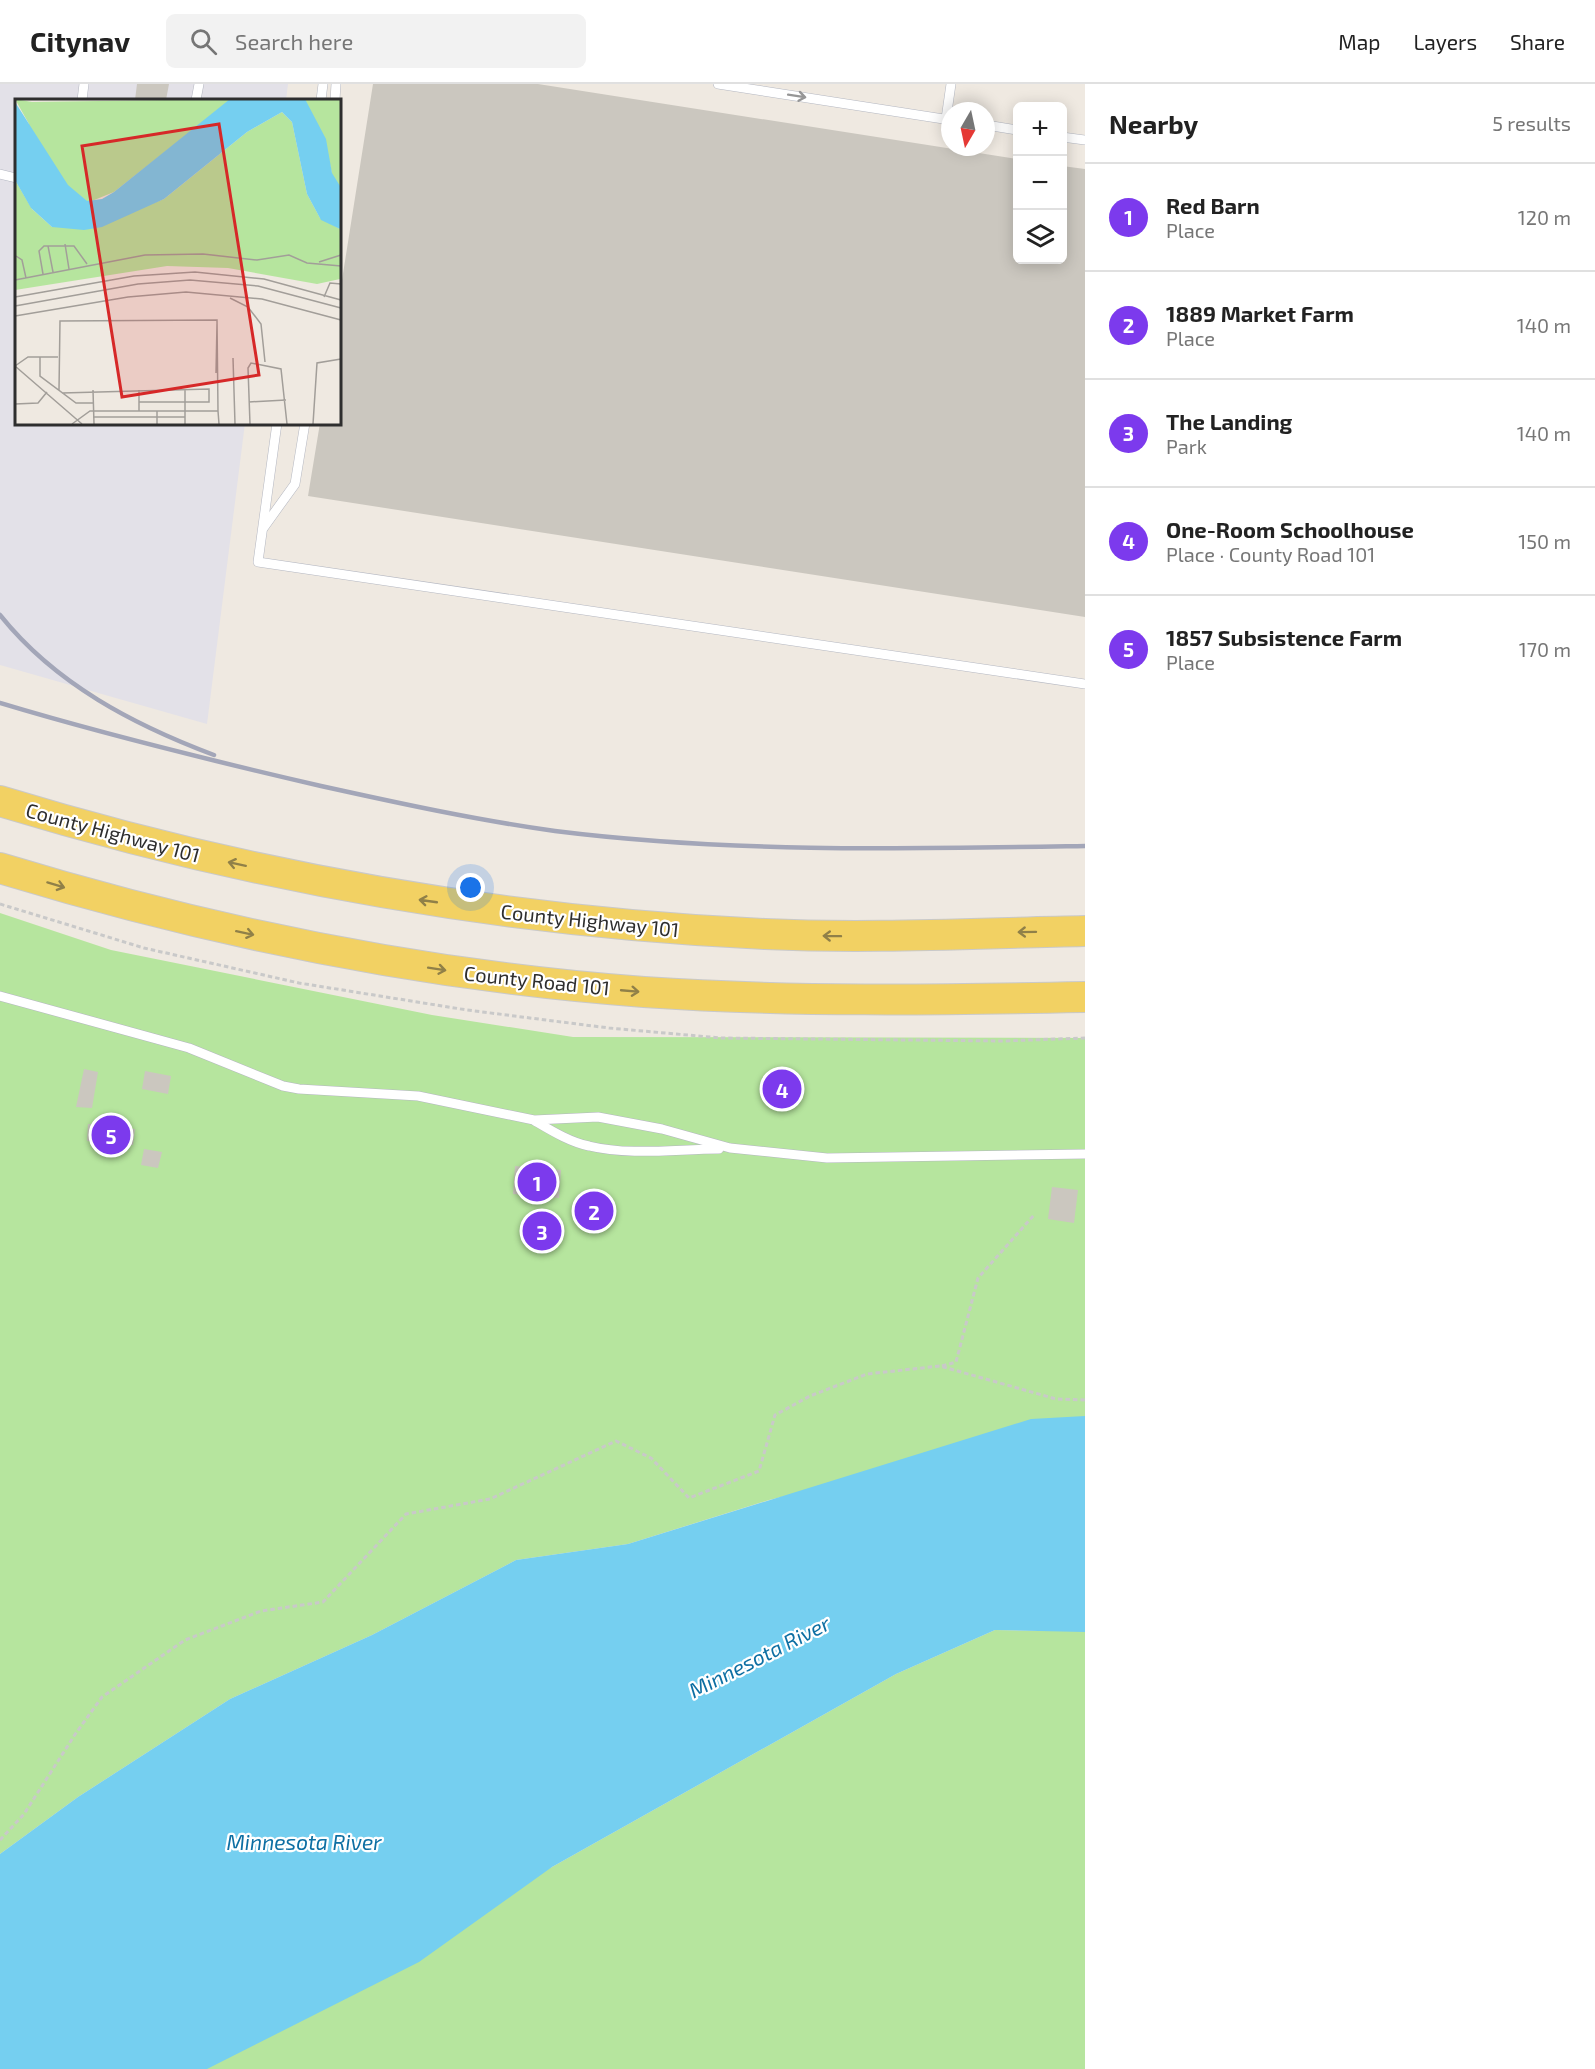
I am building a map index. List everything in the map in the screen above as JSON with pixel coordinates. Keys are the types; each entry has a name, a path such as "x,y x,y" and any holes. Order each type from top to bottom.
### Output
{"main road":[{"name":"County Highway 101","path":"0,801 126,837 275,872 414,899 514,913 617,924 767,934 853,936 1085,931"},
{"name":"County Road 101","path":"0,868 101,899 289,943 448,970 548,983 643,992 828,1000 1085,997"}],"lane":[{"path":"82,99 84,84"},
{"path":"196,99 199,84"},
{"path":"321,99 323,84"},
{"path":"335,99 336,84"},
{"path":"718,84 941,118"},
{"path":"949,102 951,84"},
{"path":"995,126 1013,129"},
{"path":"1067,138 1085,140"},
{"path":"0,174 15,178"},
{"path":"277,424 258,562 1085,684"},
{"path":"263,530 295,484 305,424"},
{"path":"0,996 189,1048 283,1086 418,1096 534,1120 598,1117 653,1126 730,1149"},
{"path":"534,1120 556,1133 587,1146 607,1150 730,1149 827,1158 1085,1154"}],"path":[{"path":"0,1840 24,1814 102,1696 185,1640 261,1611 323,1602 406,1514 490,1499 616,1441 651,1458 689,1498 759,1471 775,1415 801,1401 867,1374 940,1366 956,1362 978,1278 1034,1215"},
{"path":"940,1366 1056,1399 1085,1400"}],"shaded area":[{"path":"0,84 288,84 286,99 15,99 15,424 245,424 207,724 0,665"}],"green space":[{"path":"0,913 111,950 432,1015 573,1037 1085,1038 1085,1423 769,1500 628,1544 516,1560 372,1635 230,1699 78,1797 0,1854"},
{"path":"1085,1618 1085,2069 161,2069 552,1867 896,1674 995,1630 1049,1631"}],"water":[{"name":"Minnesota River","path":"1085,1416 1085,1632 995,1630 896,1674 552,1867 419,1962 207,2069 0,2069 0,1854 78,1797 230,1699 372,1635 516,1560 628,1544 1031,1419"}],"building":[{"path":"137,84 169,84 166,99 135,99"},
{"path":"373,84 538,84 941,147 941,156 995,156 1013,158 1013,264 1067,264 1067,167 1085,169 1085,617 308,496 320,424 340,424 340,293"},
{"path":"84,1069 98,1072 92,1108 76,1107"},
{"path":"145,1071 171,1076 168,1094 142,1089"},
{"path":"780,1078 792,1084 784,1100 773,1095"},
{"path":"88,1124 135,1129 133,1145 87,1141"},
{"path":"144,1149 162,1152 158,1168 141,1165"},
{"path":"515,1166 561,1170 559,1198 513,1194"},
{"path":"1052,1187 1078,1190 1074,1223 1048,1219"},
{"path":"585,1193 609,1198 603,1230 578,1224"}],"railway":[{"path":"0,615 45,662 98,700 155,730 214,755"},
{"path":"0,703 160,747 321,786 408,805 555,831 687,843 820,848 1085,846"}],"place":[{"name":"One-Room Schoolhouse","path":"782,1089"},
{"name":"1857 Subsistence Farm","path":"111,1135"},
{"name":"Red Barn","path":"537,1182"},
{"name":"1889 Market Farm","path":"594,1211"},
{"name":"The Landing","path":"542,1231"}]}
